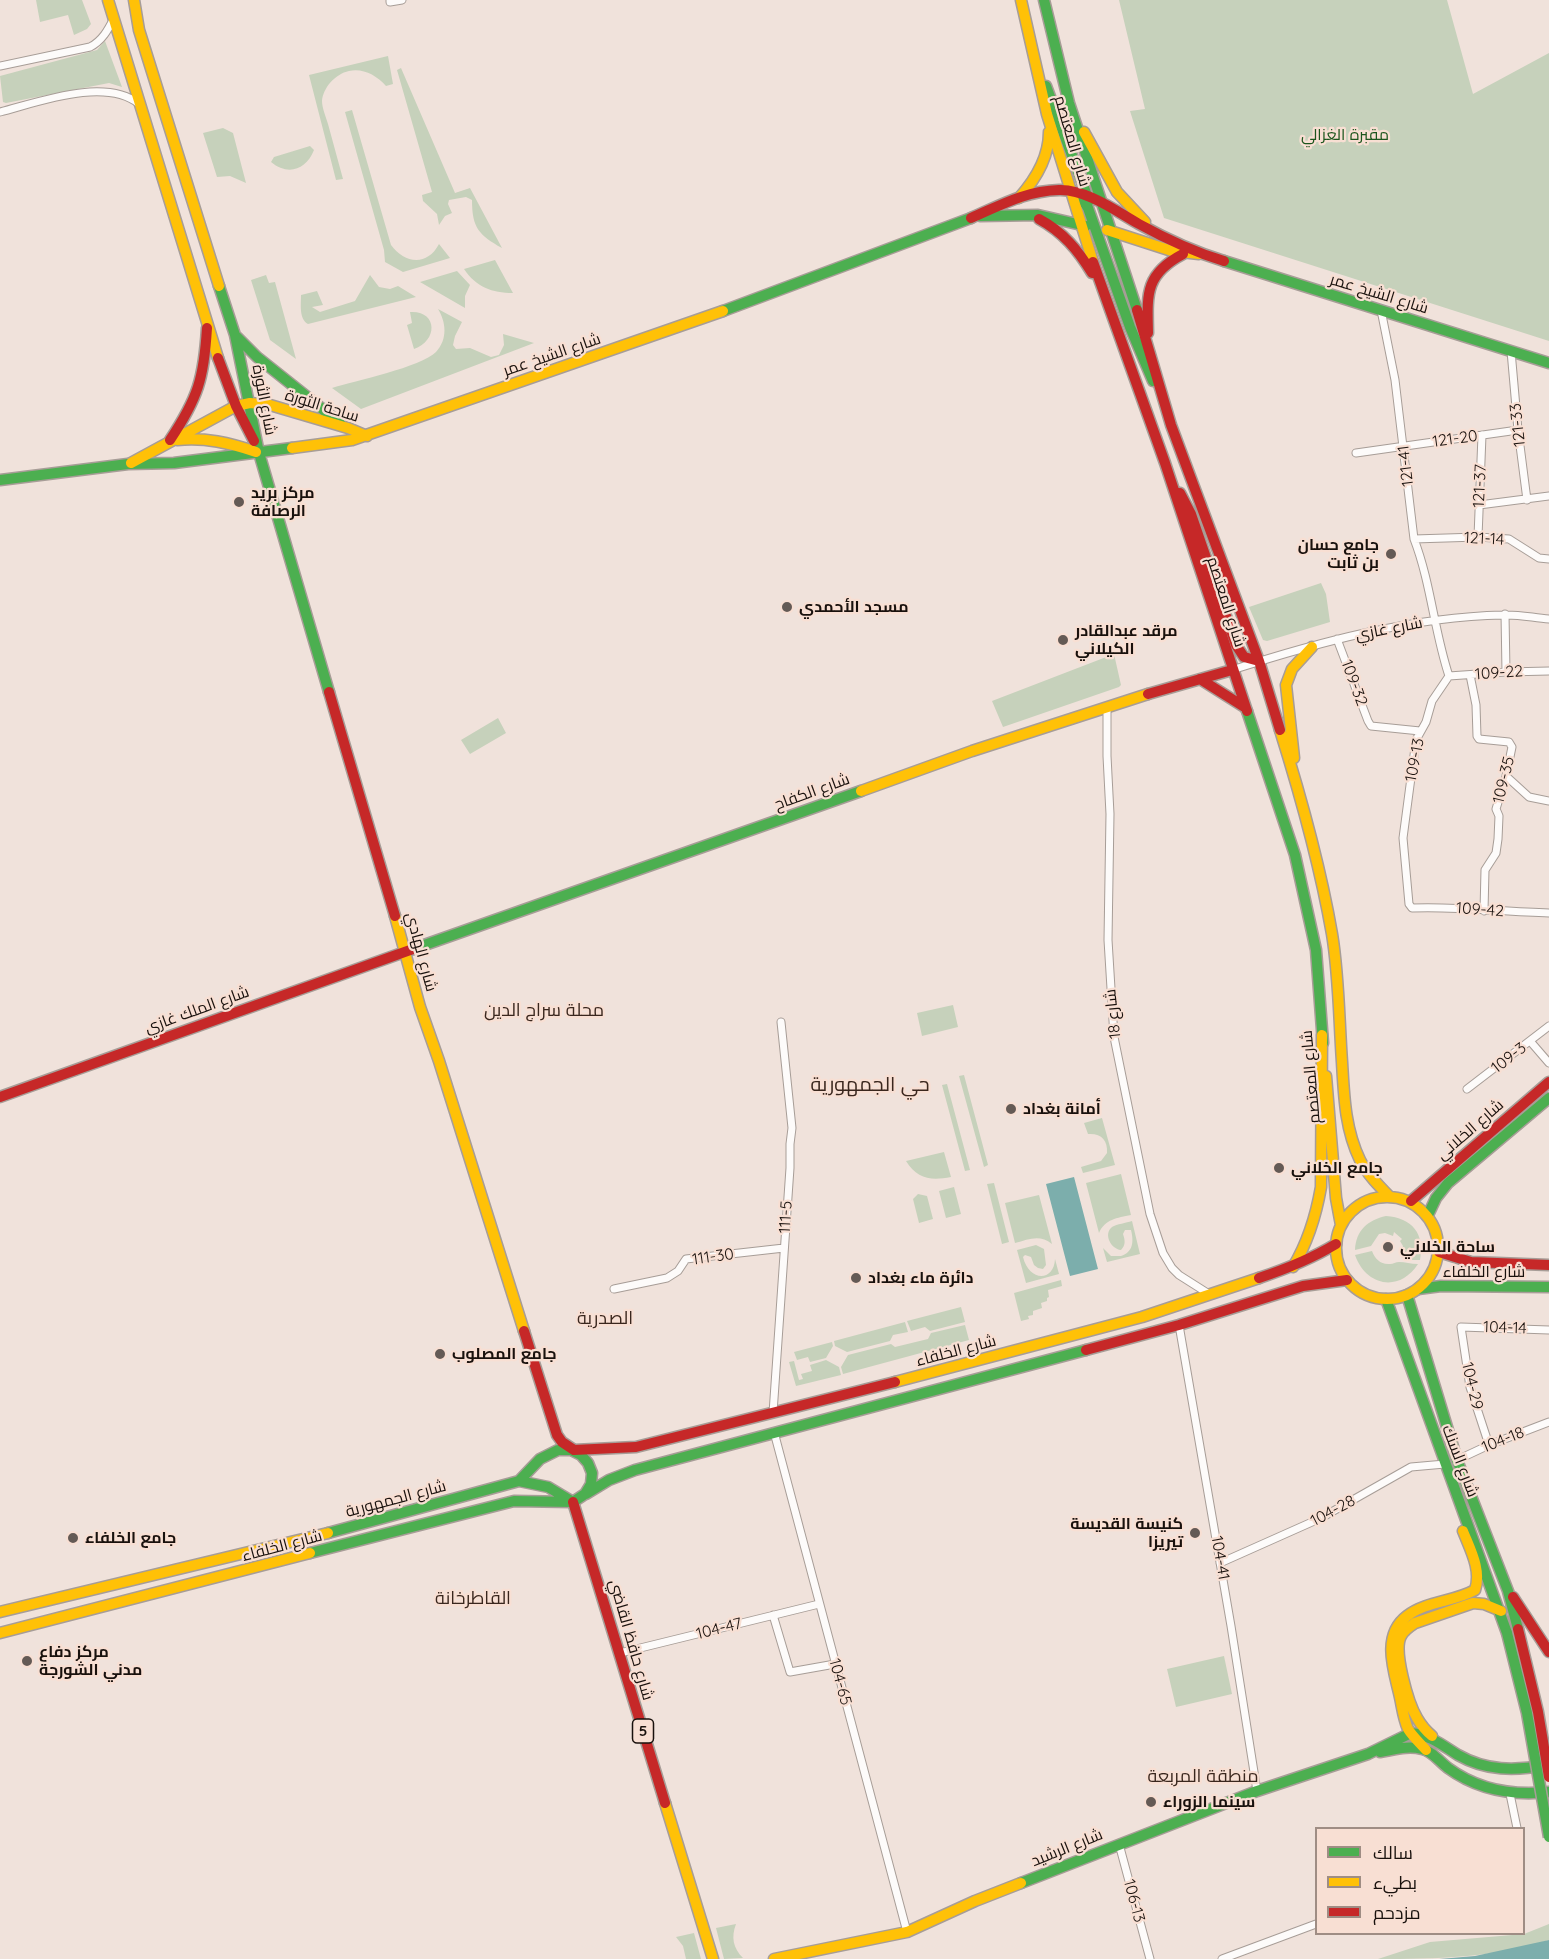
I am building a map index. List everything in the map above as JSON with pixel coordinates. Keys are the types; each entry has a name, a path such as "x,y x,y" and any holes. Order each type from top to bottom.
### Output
{"main road":[{"name":"شارع الثورة","path":"108,0 207,322 236,406 259,453"},
{"name":"شارع الثورة","path":"134,0 139,30 235,335 259,453"},
{"name":"شارع المعتصم","path":"1021,0 1047,114 1070,191 1089,205"},
{"name":"شارع المعتصم","path":"1044,0 1069,103 1089,205 1082,226 1102,290 1165,463 1295,855 1316,950 1336,1197 1341,1225"},
{"path":"1033,52 1089,205 1130,327 1172,426"},
{"path":"1069,103 1107,177 1130,209 1157,232"},
{"path":"1019,198 1037,175 1047,152 1049,136 1047,114"},
{"name":"شارع الشيخ عمر","path":"0,480 128,464 163,464 259,453 367,436 731,308 974,217 997,205 1029,194 1059,190 1070,191 1089,205 1157,232 1200,254 1549,363"},
{"path":"1034,215 1089,205"},
{"path":"1089,205 1111,231"},
{"path":"1034,215 1046,222 1075,247 1102,290"},
{"name":"شارع الشيخ عمر","path":"974,217 1034,215 1111,231 1157,248 1184,254 1200,254"},
{"name":"شارع المعتصم","path":"1111,231 1172,426 1259,661 1298,788 1326,900 1335,954 1344,1103 1348,1123 1361,1162 1389,1196"},
{"path":"1148,345 1148,297 1152,281 1158,270 1168,260 1184,254"},
{"path":"169,441 182,423 198,388 203,372 207,322"},
{"path":"235,335 257,357 348,428"},
{"name":"ساحة الثورة","path":"169,441 236,406 250,403 270,405 348,428 367,436"},
{"path":"169,441 189,439 219,441 259,453"},
{"name":"شارع الشيخ عمر","path":"128,464 169,441"},
{"name":"شارع الهادي","path":"259,453 406,952 420,1007 549,1413 562,1442 584,1457 592,1471 591,1483 586,1494"},
{"path":"1165,463 1191,514 1236,645 1244,657 1259,661"},
{"path":"1298,788 1286,685 1292,669 1312,647"},
{"name":"شارع الكفاح","path":"406,952 972,751 1232,670"},
{"path":"1200,679 1246,708"},
{"name":"شارع الملك غازي","path":"0,1097 406,952"},
{"path":"1293,1267 1312,1230 1320,1195 1322,1035"},
{"name":"شارع الخلاني","path":"1410,1201 1549,1082"},
{"name":"شارع الخلاني","path":"1428,1215 1436,1198 1448,1183 1549,1098"},
{"path":"1389,1196 1410,1201 1428,1215 1437,1232 1439,1252 1436,1266 1429,1278 1418,1289 1407,1295 1386,1299 1371,1297 1358,1290 1347,1280 1338,1263 1336,1245 1341,1225 1353,1209 1370,1199 1389,1196"},
{"name":"شارع الخلفاء","path":"519,1481 541,1458 558,1450 636,1447 1142,1317 1293,1267 1336,1245"},
{"name":"شارع الخلفاء","path":"1439,1252 1471,1262 1549,1265"},
{"name":"شارع الخلفاء","path":"0,1634 514,1502 573,1502 609,1480 635,1470 1179,1325 1303,1286 1347,1280"},
{"name":"شارع الخلفاء","path":"1418,1289 1441,1286 1549,1287"},
{"name":"شارع السنك","path":"1407,1295 1457,1460 1508,1591 1513,1631"},
{"name":"شارع السنك","path":"1386,1299 1501,1611 1513,1631"},
{"path":"519,1481 552,1488 573,1502"},
{"name":"شارع الجمهورية","path":"0,1612 353,1527 519,1481"},
{"name":"شارع حافظ القاضي","path":"573,1502 713,1959"},
{"path":"1463,1510 1461,1524 1478,1572 1478,1585 1470,1594 1411,1614 1395,1630 1391,1645 1391,1659 1403,1712 1411,1733 1429,1753 1463,1778 1496,1792 1524,1795 1549,1792"},
{"path":"1508,1591 1549,1652"},
{"path":"1501,1611 1484,1604 1473,1603 1409,1625 1402,1634 1398,1646 1398,1659 1414,1713 1419,1722 1437,1740 1466,1759 1497,1769 1525,1770 1549,1765"},
{"path":"1513,1631 1538,1712 1549,1777"},
{"path":"1513,1631 1549,1837"},
{"path":"1387,1744 1397,1735 1403,1712"},
{"path":"1411,1733 1437,1740"},
{"name":"شارع الرشيد","path":"774,1959 907,1932 975,1901 1119,1844 1257,1791 1368,1754 1411,1733"},
{"path":"1429,1753 1437,1740"},
{"name":"شارع الرشيد","path":"1368,1754 1411,1748 1429,1753"}],"street":[{"path":"390,1 402,0"},
{"path":"0,66 95,44 104,35 114,18"},
{"path":"0,112 81,92 99,90 131,98 141,105"},
{"name":"121-41","path":"1381,310 1395,380 1414,539 1422,560 1434,620"},
{"name":"121-33","path":"1511,351 1527,500"},
{"name":"121-20","path":"1356,453 1518,430"},
{"name":"121-37","path":"1478,537 1482,435"},
{"path":"1479,505 1549,496"},
{"name":"121-14","path":"1414,539 1509,538 1539,558 1549,559"},
{"path":"1505,615 1506,672"},
{"name":"شارع غازي","path":"1232,670 1337,639 1434,620 1505,615 1549,619"},
{"path":"1434,620 1449,675"},
{"name":"109-32","path":"1337,639 1371,726 1420,731"},
{"name":"109-22","path":"1449,675 1549,672"},
{"name":"109-13","path":"1412,909 1408,904 1402,838 1416,740 1426,722 1432,701 1449,675"},
{"name":"109-35","path":"1470,675 1476,705 1476,736 1479,739 1511,744 1506,776 1496,809 1499,816 1496,853 1485,870 1484,911"},
{"name":"شارع 18","path":"1107,708 1110,814 1108,940 1114,1037 1150,1214 1163,1253 1179,1275 1209,1294"},
{"path":"1506,776 1529,797 1549,801"},
{"name":"109-42","path":"1412,909 1443,907 1549,913"},
{"name":"111-5","path":"773,1413 792,1128 781,1022"},
{"name":"109-3","path":"1467,1089 1549,1026"},
{"path":"1530,1041 1549,1063"},
{"name":"111-30","path":"614,1289 667,1278 678,1271 686,1259 784,1248"},
{"name":"104-41","path":"1179,1325 1221,1563 1257,1791"},
{"name":"104-14","path":"1461,1326 1549,1330"},
{"name":"104-29","path":"1461,1326 1470,1387 1489,1445"},
{"name":"104-18","path":"1457,1460 1549,1422"},
{"name":"104-65","path":"774,1432 907,1932"},
{"name":"104-28","path":"1221,1563 1321,1518 1412,1467 1445,1464"},
{"name":"104-47","path":"620,1653 819,1604"},
{"path":"773,1615 790,1672 835,1664"},
{"path":"1510,1794 1517,1827"},
{"name":"106-13","path":"1119,1844 1150,1959"},
{"path":"1222,1959 1315,1925"}],"green space":[{"path":"36,0 82,0 91,24 87,29 74,35 68,15 40,22"},
{"name":"مقبرة الغزالي","path":"1119,0 1447,0 1473,94 1549,53 1549,341 1164,218 1130,111 1145,109"},
{"path":"105,41 122,87 109,83 3,102 0,76 97,50"},
{"path":"388,56 393,84 386,86 369,73 354,70 339,75 325,91 323,107 343,179 336,180 309,75"},
{"path":"401,68 455,193 470,188 502,248 478,230 473,217 472,200 466,197 449,200 448,204 452,213 445,216 439,225 437,214 423,201 422,195 432,192 397,70"},
{"path":"352,110 391,245 402,256 415,260 428,256 439,244 450,258 403,272 385,262 384,250 345,112"},
{"path":"223,128 233,133 246,183 230,176 217,177 203,133"},
{"path":"310,146 314,150 311,157 296,169 284,169 271,162 274,157"},
{"path":"495,260 513,293 485,288 479,285 464,269"},
{"path":"457,271 470,285 465,296 465,308 420,282"},
{"path":"266,275 269,283 275,282 296,359 270,340 251,280"},
{"path":"370,275 379,287 390,289 398,286 416,297 308,324 305,322 301,311 301,295 317,291 323,305 312,307 320,312 355,301"},
{"path":"438,309 462,322 453,345 456,349 470,348 491,357 499,355 504,345 503,334 534,343 361,409 332,388 403,368 428,358 440,347 444,336 443,319"},
{"path":"410,312 426,316 431,326 428,339 414,349 407,325 412,323"},
{"path":"1321,583 1326,594 1330,622 1267,641 1263,640 1249,607"},
{"path":"1114,654 1121,685 1119,687 1003,727 992,701"},
{"path":"498,718 506,733 470,754 461,740"},
{"path":"953,1005 958,1027 922,1036 917,1013"},
{"path":"964,1075 988,1165 984,1167 959,1076"},
{"path":"947,1084 970,1170 965,1171 942,1085"},
{"path":"1102,1118 1115,1165 1083,1173 1081,1167 1101,1161 1107,1153 1103,1138 1088,1134 1084,1123"},
{"path":"944,1152 951,1177 937,1179 925,1177 915,1172 906,1161"},
{"path":"1121,1174 1131,1215 1108,1222 1099,1233 1086,1183"},
{"path":"994,1183 1009,1242 1002,1244 987,1184"},
{"path":"954,1187 961,1214 946,1218 939,1191"},
{"path":"918,1194 927,1196 933,1219 919,1223 913,1199"},
{"path":"1039,1195 1052,1244 1039,1238 1015,1243 1005,1203"},
{"path":"1386,1216 1403,1220 1415,1229 1420,1242 1420,1260 1407,1260 1401,1257 1403,1246 1400,1241 1402,1239 1394,1232 1393,1236 1385,1233 1379,1234 1371,1246 1355,1250 1358,1237 1364,1227"},
{"path":"1132,1221 1140,1254 1107,1262 1103,1248 1111,1256 1121,1256 1128,1252 1132,1242 1131,1230 1125,1230 1124,1246 1121,1250 1117,1249 1109,1241 1109,1230 1114,1226"},
{"path":"1036,1245 1044,1249 1046,1265 1043,1269 1038,1268 1031,1257 1025,1255 1023,1257 1030,1271 1035,1275 1046,1275 1054,1267 1055,1259 1059,1274 1026,1283 1017,1250"},
{"path":"1372,1251 1384,1264 1399,1262 1418,1264 1402,1279 1384,1282 1367,1274 1355,1255"},
{"path":"1061,1280 1062,1286 1048,1290 1049,1297 1047,1301 1041,1303 1042,1308 1033,1311 1033,1315 1028,1316 1029,1319 1021,1321 1014,1293"},
{"path":"961,1307 965,1322 930,1331 925,1327 911,1331 907,1321"},
{"path":"905,1322 908,1332 893,1335 890,1341 847,1352 835,1346 834,1341"},
{"path":"965,1325 969,1340 843,1374 841,1367 848,1355 891,1344 895,1347 928,1339 931,1333"},
{"path":"832,1342 833,1346 826,1358 810,1362 808,1357 797,1360 794,1352"},
{"path":"826,1360 839,1367 841,1375 796,1386 789,1362 794,1361 799,1380 803,1379 801,1374 812,1371 810,1365"},
{"path":"1224,1656 1232,1694 1176,1707 1167,1669"},
{"path":"736,1924 734,1942 743,1958 724,1959 716,1928"},
{"path":"1549,1924 1549,1940 1507,1951 1443,1958 1378,1959 1430,1942 1525,1934"},
{"path":"694,1933 701,1959 686,1959 683,1946 676,1937"}],"water":[{"path":"1074,1177 1098,1269 1070,1276 1046,1184"},
{"path":"1549,1940 1549,1959 1439,1959 1475,1956"}],"traffic: fast":[{"path":"1044,0 1069,103 1137,310"},
{"path":"1046,86 1089,201"},
{"path":"1078,197 1088,208 1130,327 1153,381"},
{"path":"980,216 1038,215 1086,226"},
{"path":"723,311 971,218"},
{"path":"1224,261 1549,363"},
{"path":"219,286 235,335 259,453 329,692"},
{"path":"237,337 257,357 340,423"},
{"path":"0,480 128,464 174,463 292,448"},
{"path":"1247,711 1295,855 1316,950 1323,1043"},
{"path":"413,949 861,791"},
{"path":"1428,1215 1436,1198 1448,1183 1549,1098"},
{"path":"1418,1289 1441,1286 1549,1287"},
{"path":"1407,1295 1457,1460 1508,1591 1518,1629"},
{"path":"1386,1299 1507,1633"},
{"path":"586,1494 609,1480 635,1470 1086,1350"},
{"path":"310,1553 514,1501 573,1502 585,1494 591,1484 592,1473 588,1463 581,1455 571,1450 558,1450 540,1459 519,1481"},
{"path":"328,1533 519,1481 548,1487 573,1502"},
{"path":"1507,1633 1527,1713 1549,1837"},
{"path":"1021,1883 1257,1791 1368,1754 1411,1733 1430,1738 1458,1755 1490,1767 1512,1769 1546,1765"},
{"path":"1380,1752 1406,1748 1422,1749 1471,1782 1509,1792 1549,1792"}],"traffic: slow":[{"path":"108,0 218,358"},
{"path":"134,0 139,30 219,286"},
{"path":"1021,0 1047,114 1093,262"},
{"path":"1019,198 1040,168 1047,151 1049,132"},
{"path":"1084,132 1117,192 1145,222"},
{"path":"1107,230 1172,251 1199,254"},
{"path":"292,448 352,440 723,311"},
{"path":"131,463 236,406 250,403 270,405 348,428 367,436"},
{"path":"177,440 198,439 256,452"},
{"path":"1294,758 1286,685 1292,669 1312,647"},
{"path":"861,791 972,751 1148,694"},
{"path":"1280,730 1309,831 1332,934 1348,1124 1363,1165 1373,1180 1389,1196"},
{"path":"395,916 420,1007 524,1331"},
{"path":"1293,1267 1311,1228 1321,1187 1322,1035"},
{"path":"1326,1076 1336,1198 1341,1225"},
{"path":"1387,1197 1407,1201 1423,1212 1434,1228 1438,1248 1434,1268 1423,1284 1407,1295 1387,1299 1367,1295 1351,1284 1340,1268 1336,1248 1340,1228 1351,1212 1367,1201 1387,1197"},
{"path":"895,1382 1142,1317 1259,1278"},
{"path":"1426,1750 1410,1732 1405,1720 1392,1663 1392,1642 1399,1624 1407,1616 1423,1607 1475,1590 1476,1567 1463,1531"},
{"path":"0,1612 328,1533"},
{"path":"0,1633 310,1553"},
{"path":"1432,1736 1417,1718 1406,1689 1400,1665 1401,1636 1415,1623 1473,1603 1484,1604 1501,1611"},
{"path":"665,1803 713,1959"},
{"path":"774,1959 907,1932 1021,1883"}],"traffic: jam":[{"path":"971,218 1024,196 1047,191 1069,191 1090,197 1180,245 1224,261"},
{"path":"1039,219 1069,242 1092,273"},
{"path":"1148,333 1151,286 1161,269 1183,254"},
{"path":"1093,262 1165,463 1247,711"},
{"path":"1137,310 1171,425 1259,661 1280,730"},
{"path":"170,440 187,412 198,387 204,361 207,328"},
{"path":"218,358 236,406 254,441"},
{"path":"1180,493 1191,514 1236,645 1244,657 1259,661"},
{"path":"1148,694 1232,670"},
{"path":"1200,679 1246,708"},
{"path":"329,692 395,916"},
{"path":"0,1097 413,949"},
{"path":"1411,1201 1549,1082"},
{"path":"1259,1278 1298,1263 1336,1244"},
{"path":"1439,1252 1471,1262 1549,1265"},
{"path":"1086,1350 1179,1325 1303,1286 1347,1280"},
{"path":"524,1331 557,1435 562,1442 574,1450"},
{"path":"574,1450 636,1447 895,1382"},
{"path":"573,1502 665,1803"},
{"path":"1513,1597 1549,1652"},
{"path":"1518,1629 1538,1712 1549,1777"}],"place":[{"name":"مركز بريد الرصافة","path":"239,502"},
{"name":"جامع حسان بن ثابت","path":"1391,554"},
{"name":"مسجد الأحمدي","path":"787,607"},
{"name":"مرقد عبدالقادر الكيلاني","path":"1063,640"},
{"name":"أمانة بغداد","path":"1011,1109"},
{"name":"جامع الخلاني","path":"1279,1168"},
{"name":"ساحة الخلاني","path":"1388,1247"},
{"name":"دائرة ماء بغداد","path":"856,1278"},
{"name":"جامع المصلوب","path":"440,1354"},
{"name":"كنيسة القديسة تيريزا","path":"1195,1533"},
{"name":"جامع الخلفاء","path":"73,1538"},
{"name":"مركز دفاع مدني الشورجة","path":"27,1661"},
{"name":"سينما الزوراء","path":"1151,1802"}],"district":[{"name":"محلة سراج الدين","path":"544,1011"},
{"name":"حي الجمهورية","path":"870,1085"},
{"name":"الصدرية","path":"605,1319"},
{"name":"القاطرخانة","path":"473,1599"},
{"name":"منطقة المربعة","path":"1203,1777"}]}
